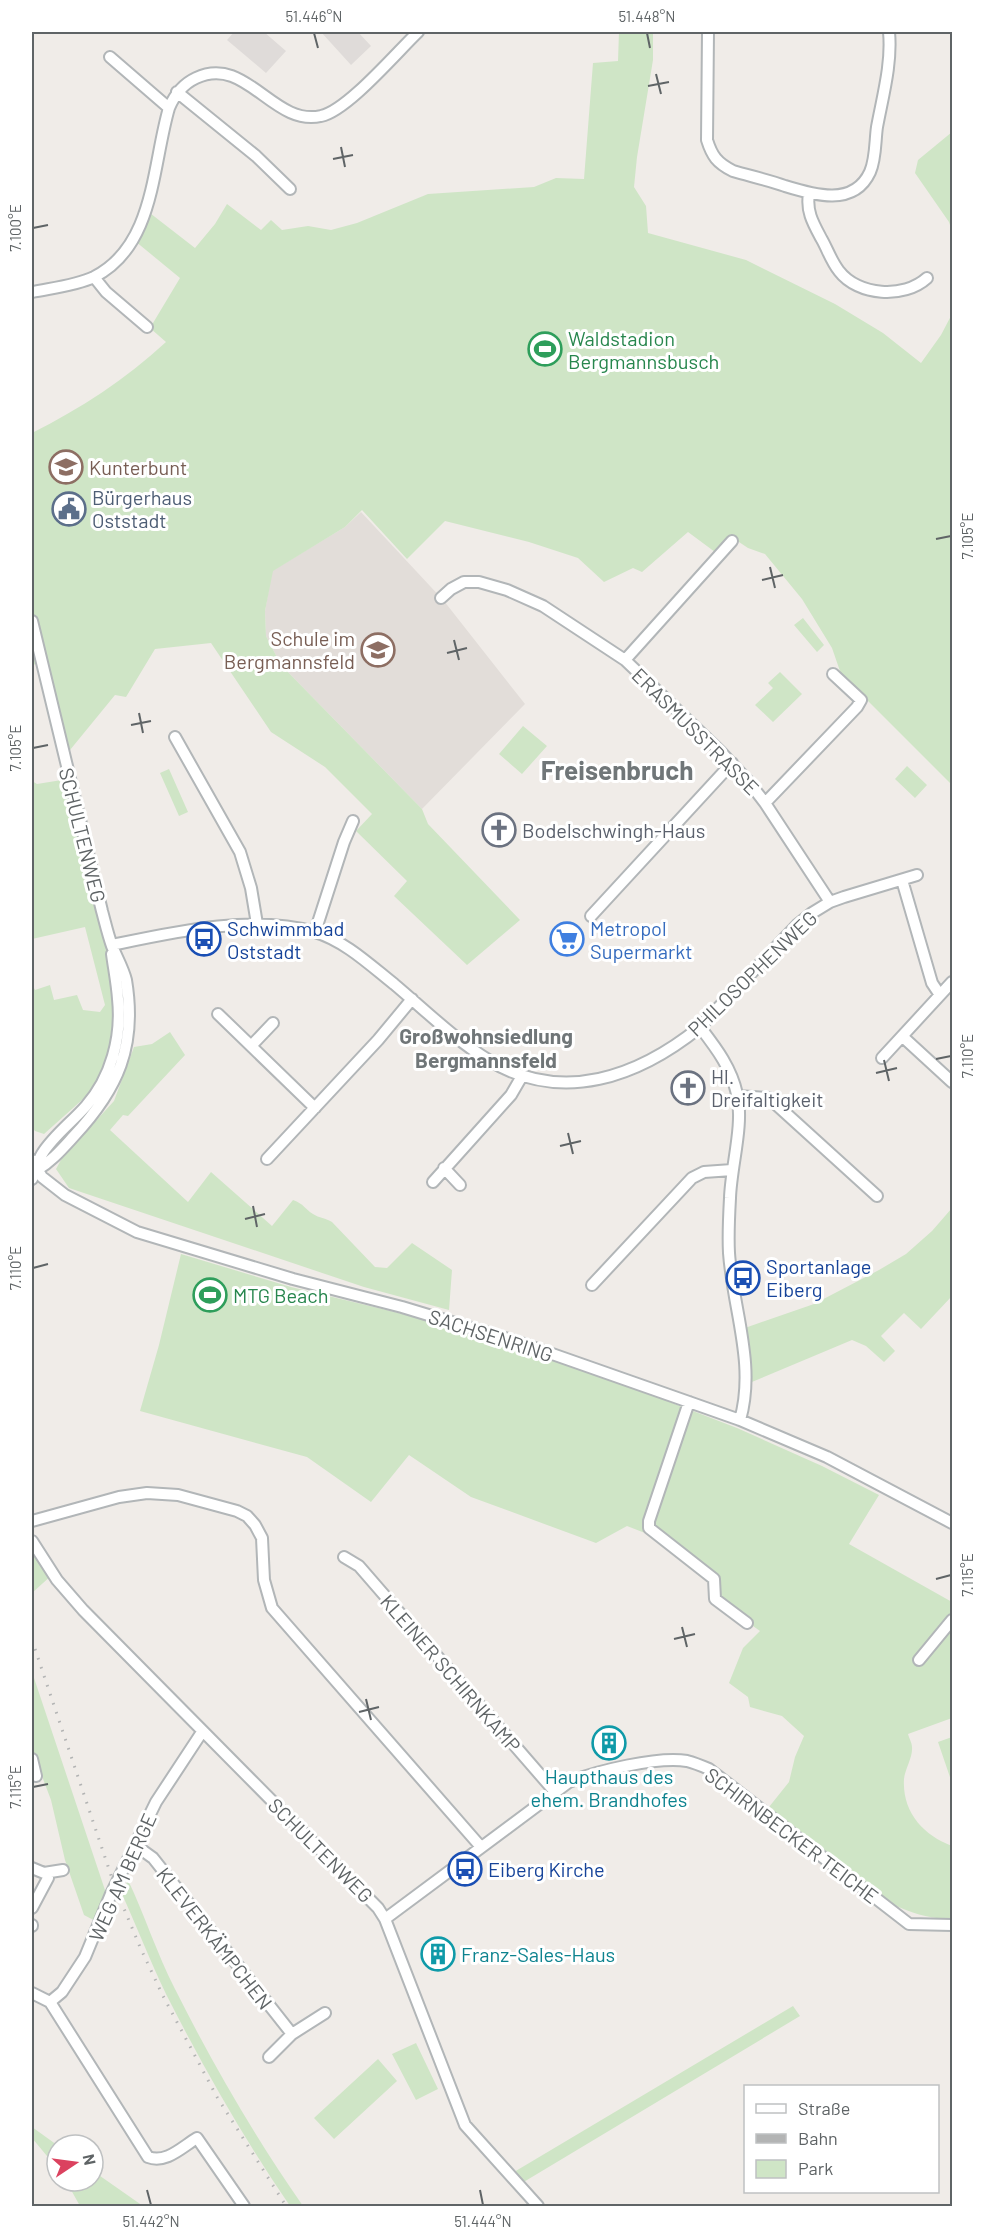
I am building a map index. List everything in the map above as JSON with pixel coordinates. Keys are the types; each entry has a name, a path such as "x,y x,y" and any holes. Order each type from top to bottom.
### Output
{"street":[{"path":"32,292 94,277 123,254 141,227 169,108 183,86 198,76 226,74 242,80 291,113 306,117 323,116 342,106 418,32"},
{"path":"708,32 707,140 712,157 733,171 809,194 832,196 849,193 862,184 871,170 887,72 889,32"},
{"path":"110,57 169,108"},
{"path":"177,93 256,156 290,189"},
{"path":"809,194 807,206 811,219 839,271 852,282 867,289 885,292 918,285 927,278"},
{"path":"94,277 106,292 147,327"},
{"name":"ERASMUSSTRASSE","path":"625,660 732,541"},
{"name":"ERASMUSSTRASSE","path":"441,598 464,582 479,582 507,590 543,606 625,660 732,763 765,803 830,902"},
{"name":"SCHULTENWEG","path":"32,621 81,827 112,945 118,999 118,1034 113,1055 101,1085 87,1105 41,1155 33,1170"},
{"name":"ERASMUSSTRASSE","path":"765,803 858,707 861,700 833,674"},
{"path":"175,737 240,852 251,888 257,924"},
{"path":"591,916 732,763"},
{"path":"315,932 353,821"},
{"name":"PHILOSOPHENWEG","path":"112,945 177,933 257,924 315,932 335,940 362,958 467,1045 488,1059 522,1076 553,1082 575,1083 607,1077 632,1069 654,1058 700,1027 797,925 830,902 918,874"},
{"path":"902,880 932,983 940,995"},
{"path":"882,1058 952,982"},
{"path":"267,1160 378,1040 412,999"},
{"path":"218,1014 315,1108"},
{"path":"251,1046 273,1023"},
{"path":"700,1027 723,1057 732,1076 737,1096 738,1118 732,1170 729,1254 744,1347 747,1386 740,1420"},
{"path":"903,1037 952,1082"},
{"path":"433,1182 511,1095 522,1076"},
{"path":"737,1096 769,1098 877,1196"},
{"path":"444,1168 460,1185"},
{"name":"SACHSENRING","path":"33,1170 65,1195 137,1232 521,1343 740,1420 827,1457 952,1523"},
{"path":"592,1285 692,1178 704,1172 732,1170"},
{"path":"689,1402 649,1528 714,1579 715,1599 747,1623"},
{"path":"32,1521 119,1497 147,1493 178,1495 237,1511 247,1516 255,1525 261,1538 264,1580 272,1608 481,1847"},
{"name":"SCHULTENWEG","path":"32,1541 50,1571 69,1595 202,1732 368,1895 385,1919 465,2125 538,2206"},
{"name":"KLEINER SCHIRNKAMP","path":"344,1557 359,1566 555,1792"},
{"path":"919,1660 952,1620"},
{"name":"WEG AM BERGE","path":"50,2002 62,1992 85,1957 111,1894 156,1802 202,1732"},
{"path":"32,1759 36,1776"},
{"name":"SCHIRNBECKER TEICHE","path":"385,1919 569,1782 583,1776 628,1766 675,1760 702,1766 719,1776 909,1924 952,1925"},
{"name":"KLEVERKÄMPCHEN","path":"135,1845 153,1858 292,2034"},
{"path":"32,1869 48,1873 63,1870"},
{"path":"32,1908 48,1878 48,1873"},
{"path":"32,1993 50,2002 148,2157 157,2160 165,2158 197,2138 244,2206"},
{"path":"268,2056 292,2034 325,2013"}],"shaded area":[{"path":"234,32 264,32 286,51 266,73 227,40"},
{"path":"321,32 358,32 371,46 351,65"},
{"name":"Schule im Bergmannsfeld","path":"361,512 444,601 525,704 422,809 281,665 266,636 265,611 272,571 345,527"}],"green space":[{"path":"619,32 653,32 653,60 634,187 646,206 648,233 746,260 835,304 883,333 921,363 941,335 952,314 952,785 841,674 832,648 802,599 765,554 748,548 733,538 715,552 688,532 642,572 633,568 604,582 578,558 529,542 445,521 407,559 362,510 345,527 273,571 265,611 266,636 281,665 422,809 428,824 520,920 467,965 394,896 407,881 356,831 372,814 325,767 271,732 211,643 155,649 126,697 115,695 70,750 41,663 32,665 32,433 102,392 166,342 150,328 180,278 135,241 146,210 195,248 215,224 227,204 261,230 271,220 282,230 308,226 331,230 357,223 428,194 534,187 556,178 584,179 593,63 618,61"},
{"path":"952,132 952,231 949,222 915,173 918,160"},
{"path":"803,618 824,645 817,652 794,625"},
{"path":"780,672 802,694 773,722 755,705 773,688 768,683"},
{"path":"523,726 547,746 522,774 499,754"},
{"path":"907,766 927,785 915,798 895,779"},
{"path":"169,769 188,812 179,816 160,773"},
{"path":"68,779 111,945 118,1034 102,1082 44,1134 35,1131 32,1127 32,984 35,990 50,985 54,1000 77,995 83,1010 100,1012 105,1005 85,927 32,939 32,781 37,784"},
{"path":"170,1032 185,1055 128,1116 123,1115 110,1130 188,1202 211,1172 272,1226 293,1200 300,1203 313,1214 332,1222 375,1267 387,1268 412,1243 452,1270 449,1310 364,1287 69,1188 56,1169 62,1158 114,1101 134,1047 152,1044"},
{"path":"952,1208 952,1296 921,1329 904,1313 881,1336 895,1351 884,1362 866,1346 852,1340 747,1384 742,1329 814,1304 879,1270 906,1254 932,1231"},
{"path":"181,1254 291,1287 403,1314 520,1348 737,1428 822,1466 879,1495 849,1544 952,1602 952,1718 908,1734 912,1751 904,1779 904,1791 916,1821 932,1836 952,1846 952,1919 927,1916 902,1908 877,1896 829,1864 765,1812 789,1782 795,1757 804,1736 782,1716 750,1707 748,1697 729,1683 743,1648 760,1631 715,1599 714,1578 668,1542 627,1526 596,1543 471,1497 409,1455 371,1502 307,1457 140,1411"},
{"path":"32,1542 53,1574 32,1593"},
{"path":"32,1672 108,1899 99,1923 84,1915 65,1860 51,1800 32,1753"},
{"path":"952,1737 952,1783 938,1742"},
{"path":"128,1880 169,1976 204,2045 251,2127 303,2206 290,2206 273,2181 240,2129 166,1994 122,1894"},
{"path":"793,2006 800,2016 522,2183 509,2175"},
{"path":"416,2043 438,2089 416,2100 392,2054"},
{"path":"378,2059 397,2081 334,2139 314,2118"},
{"path":"32,2127 45,2136 45,2154 32,2138"},
{"path":"105,2179 143,2206 80,2206 73,2193 105,2193"}],"railway":[{"path":"32,1640 115,1887 140,1947 162,1994 217,2097 286,2206"}],"place":[{"name":"Waldstadion Bergmannsbusch","path":"545,349"},
{"name":"Kunterbunt","path":"66,467"},
{"name":"Bürgerhaus Oststadt","path":"69,509"},
{"name":"Schule im Bergmannsfeld","path":"378,650"},
{"name":"Bodelschwingh-Haus","path":"499,830"},
{"name":"Schwimmbad Oststadt","path":"204,939"},
{"name":"Metropol Supermarkt","path":"567,939"},
{"name":"Hl. Dreifaltigkeit","path":"688,1088"},
{"name":"Sportanlage Eiberg","path":"743,1278"},
{"name":"MTG Beach","path":"210,1295"},
{"name":"Haupthaus des ehem. Brandhofes","path":"609,1743"},
{"name":"Eiberg Kirche","path":"465,1869"},
{"name":"Franz-Sales-Haus","path":"438,1954"}],"district":[{"name":"Freisenbruch","path":"617,769"},
{"name":"Großwohnsiedlung Bergmannsfeld","path":"486,1047"}]}
